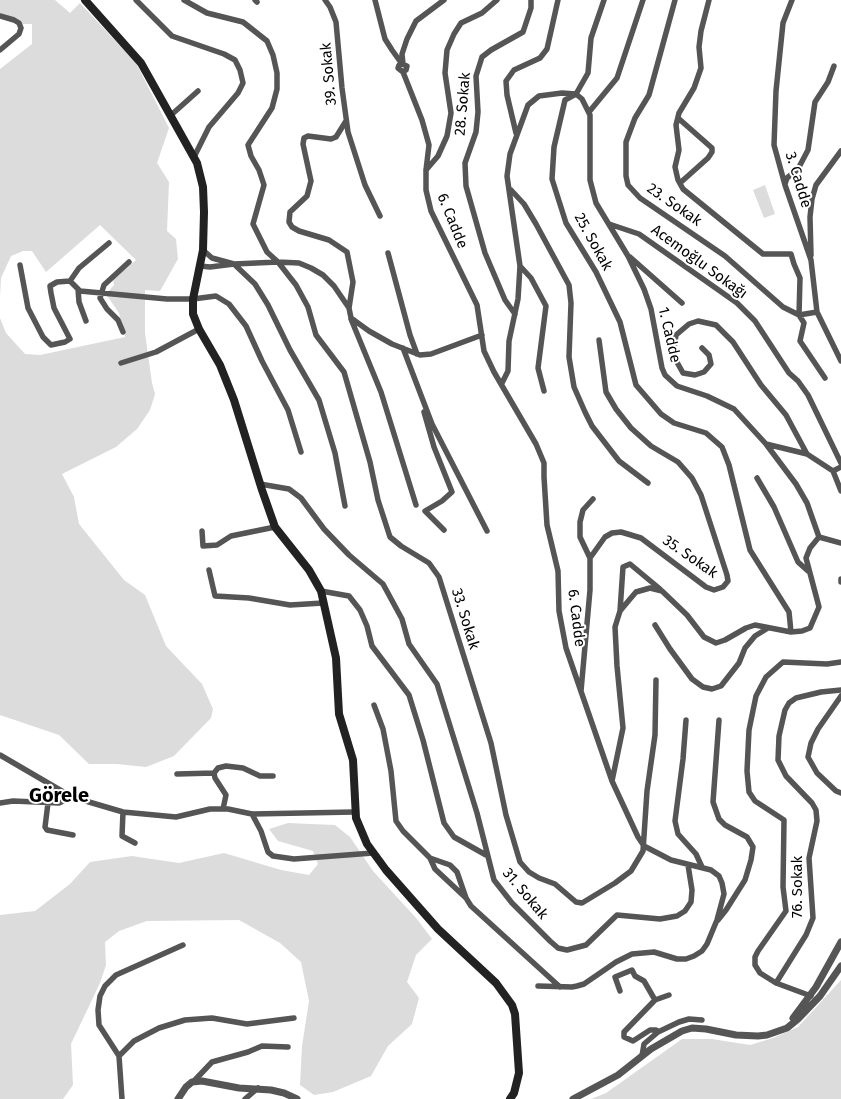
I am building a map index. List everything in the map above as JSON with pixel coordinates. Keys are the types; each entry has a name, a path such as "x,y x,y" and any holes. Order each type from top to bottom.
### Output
{"main road":[{"path":"85,0 141,63 194,156 202,187 203,250 193,299 193,314 227,382 240,416 275,527 309,570 321,591 336,658 339,714 353,760 354,812 373,853 386,870 438,929 496,983 512,1005 515,1014 518,1073 514,1093 510,1099"}],"street":[{"path":"136,0 172,36 224,54 235,60 240,70 243,83 238,93 209,127 194,156"},
{"path":"184,0 207,12 243,22 267,41 273,54 277,73 277,89 272,108 248,145 264,185 253,224 267,252 278,262"},
{"name":"39. Sokak","path":"325,0 330,6 336,22 346,121 336,137 331,139 308,136 304,138 303,144 311,181 306,196 290,212 289,222 299,231 329,240 347,252 353,282 349,308"},
{"name":"6. Cadde","path":"376,0 385,39 402,67 422,120 429,145 426,190 431,211 477,305 484,351 494,372 536,444 544,463 547,525 558,571 559,611 566,648 612,781 638,838 644,846"},
{"path":"402,67 402,54 407,38 416,21 444,0"},
{"path":"426,170 438,156 446,136 451,113 445,73 448,50 454,34 461,23 482,13 496,0"},
{"name":"28. Sokak","path":"514,314 505,300 486,253 466,186 465,163 476,132 478,112 476,76 482,57 523,32 531,8 531,0"},
{"path":"516,133 507,95 506,81 514,70 540,58 547,49 558,0"},
{"path":"576,94 588,73 591,38 604,0"},
{"path":"502,383 508,371 509,340 518,299 520,266 508,176 510,154 516,133 528,105 539,96 562,93 576,94 582,99 589,112 617,78 643,0"},
{"name":"23. Sokak","path":"675,0 649,95 635,118 626,142 626,176 628,185 640,198 725,256 783,307 799,315"},
{"path":"709,0 698,47 701,68 694,88 676,125 679,150 676,167 678,180 683,189 763,254 791,254 800,278 799,315 804,323 800,341 825,378"},
{"name":"3. Cadde","path":"792,0 783,23 776,92 774,145 784,185 811,260 817,312 841,360"},
{"path":"0,16 14,20 19,23 21,28 19,34 0,50"},
{"path":"784,185 787,178 798,168 808,150 815,102 828,82 834,66"},
{"path":"170,116 198,91"},
{"name":"25. Sokak","path":"576,94 565,100 554,148 552,179 566,224 596,272 620,322 636,385 661,414 674,423 706,433 722,447 729,465 750,550 789,612 791,632"},
{"name":"1. Cadde","path":"589,112 590,180 596,203 628,256 644,289 651,309 665,375 677,386 707,396 734,409 766,444 796,484 807,503 819,538"},
{"path":"678,118 712,148 708,158 680,183"},
{"path":"346,121 365,185 380,216"},
{"path":"811,260 810,217 812,199 816,185 841,151"},
{"path":"511,190 524,204 568,285 571,303 569,357 574,387 592,426 619,461 648,483"},
{"name":"Acemoğlu Sokağı","path":"609,224 639,234 737,303 755,321 789,373 798,381 808,395 841,463"},
{"path":"70,281 79,268 109,243"},
{"path":"203,250 212,258 234,264 255,284 268,305 290,350 319,400 335,454 345,506"},
{"path":"388,253 417,354"},
{"path":"628,256 682,303"},
{"path":"123,332 118,320 107,310 100,298 104,285 129,262"},
{"path":"200,266 210,267 278,262 299,263 323,275 334,286 349,308 351,318 381,392 416,505"},
{"name":"33. Sokak","path":"278,262 296,285 304,299 316,335 344,372 370,462 378,500 390,537 429,563 439,577 490,743 506,815 520,862 529,872 555,884 576,902 582,903 615,884 631,871 639,859 644,846"},
{"path":"20,265 28,308 43,337 50,345 70,339 54,308 50,286 57,282 70,281 80,291 167,300 216,296 229,304 246,326 288,410 302,452"},
{"path":"520,266 531,278 546,306 538,368 544,391"},
{"path":"78,289 79,302 86,322"},
{"path":"799,315 817,312"},
{"path":"351,318 369,331 417,354 431,354 482,335"},
{"path":"702,348 709,356 711,364 704,372 695,375 682,373 674,355 676,335 689,324 698,321 716,324 733,342 761,385 786,415 807,454"},
{"path":"121,363 156,352 199,329"},
{"name":"35. Sokak","path":"590,558 605,537 612,533 620,532 641,538 706,587 714,590 723,587 728,581 728,575 701,495 692,478 678,462 651,446 631,428 606,392 599,340"},
{"path":"403,348 432,424 486,531"},
{"path":"417,387 434,447 452,492 425,510 444,530"},
{"path":"766,444 807,454 834,471 841,491"},
{"path":"834,471 841,467"},
{"path":"757,478 774,507 798,562 808,571"},
{"name":"31. Sokak","path":"260,484 289,489 301,498 324,529 349,555 383,584 402,619 409,644 437,684 476,812 494,880 512,903 558,948 567,950 586,945 617,915 660,919 677,916 685,911 691,902 692,890 688,864"},
{"path":"581,693 590,590 590,558 580,537 580,522 583,510 593,499"},
{"path":"202,532 203,546 217,545 231,536 275,527"},
{"path":"612,781 624,728 615,627 620,610 623,567 630,564 687,615 704,637 716,643 755,625 791,632 802,632 810,628 820,606 808,571 806,558 810,548 819,538 841,543"},
{"path":"210,570 215,596 249,598 290,605 323,603"},
{"path":"620,610 636,592 650,588 662,591"},
{"path":"321,591 349,596 360,610 367,626 372,646 408,694 423,740 444,823 454,837 486,855"},
{"path":"655,625 692,679 703,687 712,690 722,686 740,663 745,648 755,636 768,628"},
{"path":"811,996 776,983 760,973 755,965 755,957 786,911 783,887 784,820 755,801 749,792 747,771 749,730 756,696 766,677 783,662 826,664 841,662"},
{"path":"538,986 572,987 584,984 616,962 632,954 654,952 677,959 686,959 702,951 717,920 724,894 719,876 702,867 671,860 644,846 647,791 655,735 656,680"},
{"name":"76. Sokak","path":"776,983 806,935 813,918 809,858 817,821 816,810 812,802 786,776 778,760 779,736 785,710 789,703 796,698 821,692 841,690"},
{"path":"841,696 818,728 811,743 808,757 817,773 836,791 841,793"},
{"path":"374,705 383,729 391,771 396,821 403,831 430,858 435,869 466,898"},
{"path":"686,720 675,821 678,834 696,854 702,867"},
{"path":"717,920 726,910 744,880 752,860 753,847 747,837 719,819 713,802 719,720"},
{"path":"0,755 72,797 123,812 176,817 210,809 223,809 252,814 354,812"},
{"path":"177,774 214,773 218,768 226,766 243,768 260,776 273,776"},
{"path":"214,773 215,778 226,795 223,809"},
{"path":"0,803 23,801 59,803 72,797"},
{"path":"48,803 45,827 47,830 73,835"},
{"path":"123,812 122,836 135,843"},
{"path":"252,814 261,831 268,852 273,856 294,859 373,853"},
{"path":"430,858 450,865 457,872 466,898 471,906 560,987"},
{"path":"747,1036 766,1032 789,1022 796,1016 811,996 841,942"},
{"path":"122,1099 119,1056 99,1025 98,1010 100,996 105,986 116,975 183,945"},
{"path":"642,1056 671,1036 682,1030 692,1028 747,1036 767,1035 787,1028 813,1004 841,966"},
{"path":"620,991 615,977 632,970 635,976 644,981 655,1000"},
{"path":"658,1032 654,1029 650,1030 634,1041 627,1039 624,1035 627,1028 655,1000 669,995"},
{"path":"119,1056 134,1041 159,1028 185,1020 212,1018 247,1024 294,1018"},
{"path":"573,1099 590,1090 609,1085 627,1074 639,1064 644,1044 658,1032 680,1022 702,1020"},
{"path":"178,1099 186,1087 194,1082 212,1062 262,1046 288,1047"},
{"path":"194,1082 202,1081 239,1088 258,1088 284,1093 297,1099"},
{"path":"245,1099 258,1088"}],"shaded area":[{"path":"0,0 55,0 70,13 80,3 136,63 169,128 157,163 169,182 167,231 176,239 178,259 160,291 145,290 145,333 155,394 150,410 137,429 116,447 62,474 74,497 79,524 124,580 145,595 166,646 202,684 213,709 211,718 174,756 146,767 89,764 59,735 0,715 0,318 6,333 25,354 40,355 125,337 119,313 106,294 114,285 113,279 136,260 100,225 46,272 32,251 23,251 11,256 1,278 0,296 0,69 32,44 32,24 17,24 0,13"},
{"path":"765,185 775,214 764,218 753,190"},
{"path":"288,823 335,825 350,837 373,871 417,919 432,939 416,955 407,982 419,998 412,1024 388,1046 371,1076 333,1092 314,1095 300,1085 302,1046 309,1001 301,962 280,943 239,920 147,921 119,931 105,942 106,965 100,983 71,1044 73,1085 63,1099 0,1099 0,915 35,911 70,884 90,862 132,856 179,863 224,853 281,870 309,875 318,864 313,851 278,841 269,829"},
{"path":"841,980 841,1099 591,1099 606,1093 682,1039 712,1039 750,1045 773,1038 798,1027"}],"district":[{"name":"Görele","path":"59,796"}]}
